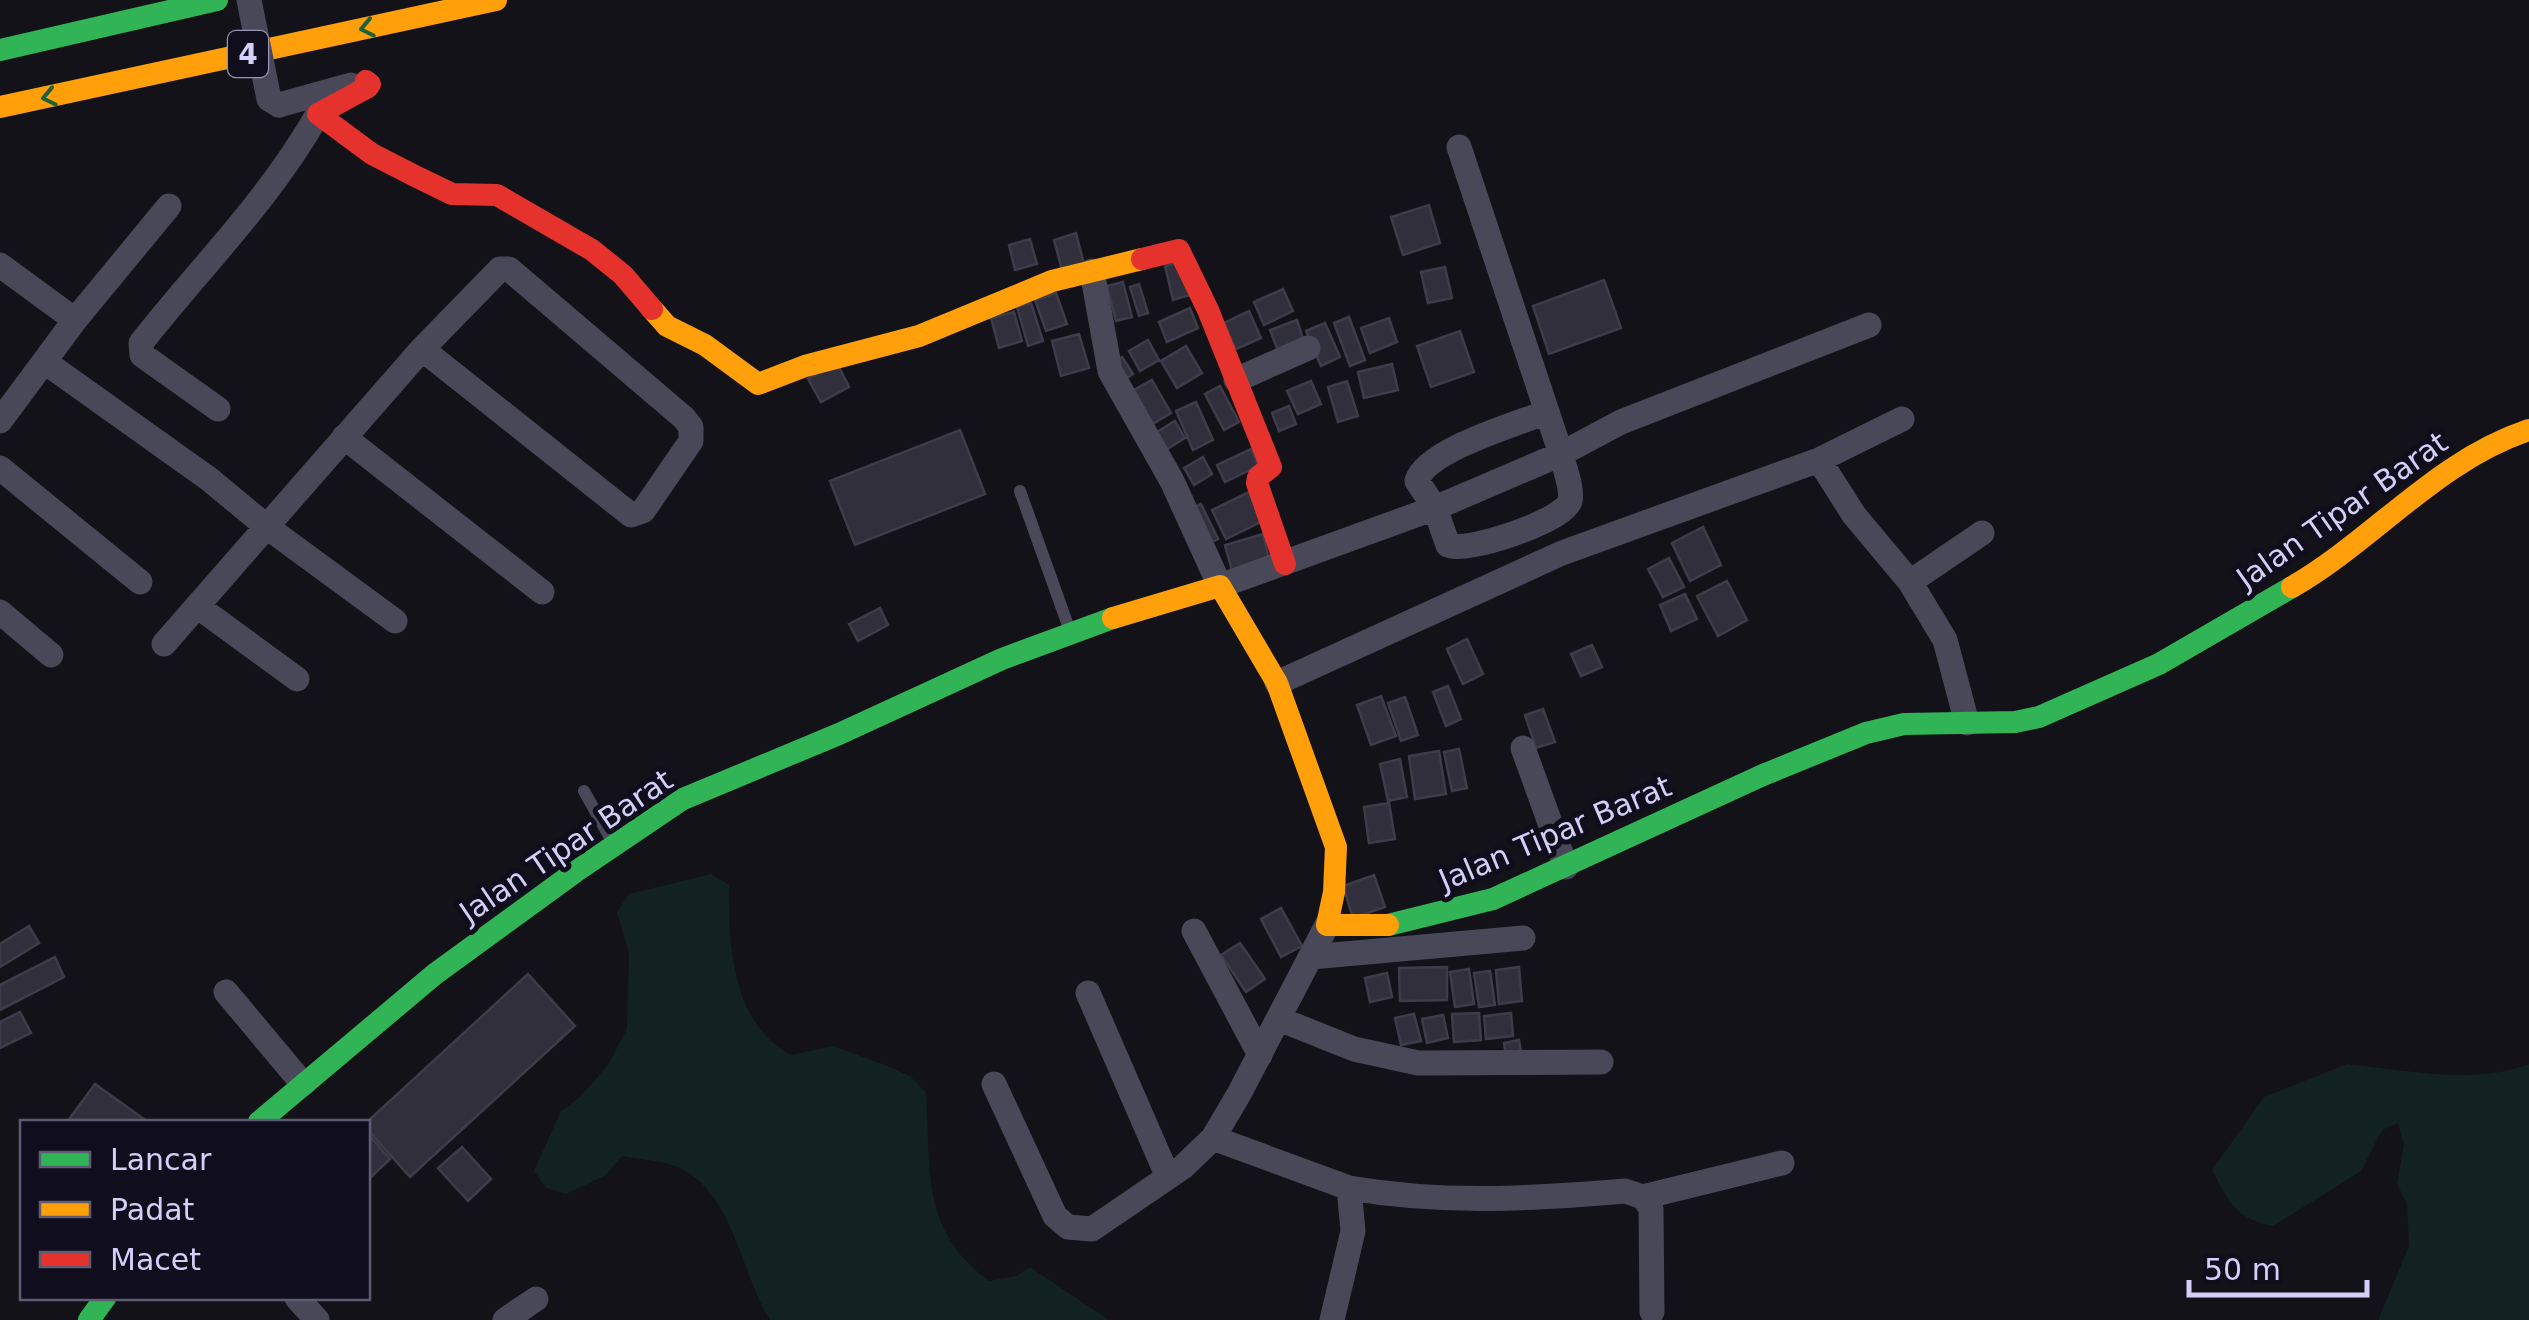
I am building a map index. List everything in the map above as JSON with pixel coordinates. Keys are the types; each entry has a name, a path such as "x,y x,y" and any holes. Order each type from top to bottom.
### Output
{"main road":[{"name":"4","path":"0,50 217,0"},
{"name":"4","path":"0,107 496,0"},
{"path":"366,81 368,87 318,114 372,154 415,176 452,194 497,194 592,250 623,275 667,326 705,345 758,384 805,366 919,336 1052,282 1175,250 1183,253 1271,467 1258,477 1257,483 1285,564"},
{"name":"Jalan Tipar Barat","path":"1327,925 1376,926 1429,918 1493,899 1763,775 1866,733 1904,724 2015,722 2039,717 2158,664 2302,581 2432,481 2496,441 2529,430"},
{"path":"1220,586 1278,682 1336,847 1334,892 1327,925"},
{"name":"Jalan Tipar Barat","path":"261,1120 435,974 683,799 805,749 1002,659 1220,586"}],"street":[{"path":"248,0 269,99 279,104 366,81"},
{"path":"218,410 142,355 141,342 221,251 288,165 318,114"},
{"path":"1459,147 1561,454 1571,497 1558,515 1466,548 1448,544 1435,508 1416,480 1424,467 1444,454 1547,412"},
{"path":"0,421 75,320 169,206"},
{"path":"0,265 75,320"},
{"path":"164,644 344,437 422,350 494,273 509,269 684,418 692,428 691,441 643,511 631,516 422,350"},
{"path":"1092,272 1110,370 1172,481 1220,586 1435,508 1561,454 1621,422 1869,326"},
{"path":"1236,380 1308,348"},
{"path":"45,362 208,479 394,621"},
{"path":"1278,682 1562,553 1819,460 1902,418"},
{"path":"344,437 542,592"},
{"path":"1819,460 1854,515 1910,582 1944,640 1967,723"},
{"path":"0,468 140,582"},
{"path":"1910,582 1982,533"},
{"path":"197,606 297,678"},
{"path":"0,612 51,655"},
{"path":"1523,748 1566,868"},
{"path":"994,1084 1061,1224 1092,1229 1168,1178 1213,1138 1327,925"},
{"path":"1194,931 1260,1055"},
{"path":"1311,957 1523,938"},
{"path":"226,992 303,1084"},
{"path":"1088,993 1168,1178"},
{"path":"1279,1018 1354,1049 1418,1063 1601,1062"},
{"path":"1213,1138 1349,1188 1392,1195 1512,1201 1626,1190 1643,1197 1651,1208 1652,1312"},
{"path":"1643,1197 1782,1163"},
{"path":"1332,1320 1354,1231 1349,1188"},
{"path":"299,1300 317,1320"},
{"path":"505,1320 536,1300"}],"lane":[{"path":"1020,491 1071,633"},
{"path":"584,790 614,845"}],"shaded area":[{"path":"711,874 729,885 730,932 738,981 756,1024 771,1041 791,1055 833,1046 911,1077 926,1093 934,1196 951,1241 967,1261 989,1281 1016,1276 1030,1267 1109,1320 770,1320 714,1198 682,1169 622,1156 606,1175 566,1194 546,1188 534,1171 561,1111 580,1097 608,1065 627,1029 629,953 617,912 629,894"},
{"path":"2347,1064 2463,1075 2529,1064 2529,1320 2378,1320 2409,1246 2407,1204 2397,1184 2404,1144 2398,1123 2382,1130 2361,1171 2273,1226 2250,1219 2229,1200 2212,1170 2264,1097"}],"building":[{"path":"1429,205 1440,243 1403,255 1391,217"},
{"path":"1076,233 1084,264 1062,270 1054,240"},
{"path":"1030,239 1037,264 1015,270 1009,245"},
{"path":"1182,262 1190,295 1173,300 1165,266"},
{"path":"1445,267 1452,298 1428,303 1421,272"},
{"path":"1604,280 1621,328 1549,354 1533,306"},
{"path":"1123,282 1132,317 1116,321 1107,286"},
{"path":"1139,284 1148,313 1139,316 1130,287"},
{"path":"1283,289 1293,311 1264,325 1254,302"},
{"path":"1056,293 1067,324 1046,331 1035,300"},
{"path":"1031,303 1043,341 1028,346 1017,307"},
{"path":"1190,308 1198,328 1167,342 1159,322"},
{"path":"1249,311 1261,338 1236,349 1224,323"},
{"path":"1014,312 1022,341 999,348 991,318"},
{"path":"1349,317 1365,360 1350,366 1334,323"},
{"path":"1389,318 1397,342 1370,353 1361,328"},
{"path":"1297,320 1304,342 1278,351 1270,330"},
{"path":"1325,323 1340,357 1321,366 1306,331"},
{"path":"1460,331 1474,372 1431,387 1417,346"},
{"path":"1079,334 1089,368 1061,376 1052,341"},
{"path":"1148,340 1159,360 1140,371 1129,351"},
{"path":"1186,346 1202,373 1177,388 1161,361"},
{"path":"1122,357 1133,374 1120,383 1109,366"},
{"path":"837,363 849,387 821,402 808,379"},
{"path":"1392,364 1398,390 1364,398 1358,372"},
{"path":"1152,380 1171,413 1144,429 1125,395"},
{"path":"1311,381 1321,404 1298,414 1287,391"},
{"path":"1347,381 1358,416 1338,422 1328,387"},
{"path":"1220,386 1239,422 1224,430 1205,394"},
{"path":"1196,402 1213,440 1193,450 1176,411"},
{"path":"1289,406 1296,424 1279,431 1272,413"},
{"path":"1175,421 1185,438 1159,454 1149,437"},
{"path":"960,430 985,494 855,545 830,481"},
{"path":"1251,449 1258,466 1225,482 1217,465"},
{"path":"1203,457 1212,474 1194,485 1184,468"},
{"path":"1249,492 1263,521 1226,539 1212,510"},
{"path":"1201,504 1218,539 1204,546 1187,511"},
{"path":"1703,527 1721,565 1690,581 1672,543"},
{"path":"1263,534 1269,560 1232,571 1225,545"},
{"path":"1669,558 1684,587 1663,597 1648,569"},
{"path":"1727,581 1747,620 1718,636 1697,596"},
{"path":"1685,594 1697,619 1671,631 1660,605"},
{"path":"880,608 888,625 858,641 849,624"},
{"path":"1467,639 1483,674 1463,684 1447,649"},
{"path":"1592,645 1602,667 1581,676 1571,654"},
{"path":"1448,686 1461,719 1446,726 1433,692"},
{"path":"1381,696 1396,736 1371,745 1357,705"},
{"path":"1405,697 1418,735 1401,741 1388,703"},
{"path":"1543,709 1555,742 1536,748 1525,715"},
{"path":"1459,749 1467,788 1452,791 1444,752"},
{"path":"1439,751 1446,794 1415,799 1409,756"},
{"path":"1400,759 1407,797 1388,801 1380,764"},
{"path":"1389,803 1395,839 1369,843 1364,807"},
{"path":"1374,875 1385,907 1353,918 1343,886"},
{"path":"1281,908 1302,946 1281,957 1261,919"},
{"path":"29,926 39,943 0,967 0,944"},
{"path":"1240,943 1265,979 1246,992 1221,955"},
{"path":"55,957 64,977 0,1010 0,985"},
{"path":"1447,967 1447,1000 1400,1001 1399,968"},
{"path":"1519,967 1522,1001 1499,1004 1496,970"},
{"path":"1469,969 1474,1004 1455,1007 1450,972"},
{"path":"1490,971 1495,1005 1479,1007 1474,973"},
{"path":"1387,973 1392,997 1370,1002 1365,978"},
{"path":"528,974 575,1026 410,1177 370,1132 369,1120"},
{"path":"20,1012 31,1033 0,1048 0,1022"},
{"path":"1479,1013 1481,1040 1454,1042 1452,1014"},
{"path":"1511,1013 1513,1036 1486,1039 1484,1016"},
{"path":"1414,1014 1421,1041 1401,1045 1395,1018"},
{"path":"1443,1015 1448,1038 1427,1043 1422,1019"},
{"path":"1519,1040 1522,1058 1507,1061 1504,1043"},
{"path":"95,1084 145,1120 68,1120"},
{"path":"370,1136 390,1159 370,1178"},
{"path":"462,1147 491,1179 468,1201 438,1168"}],"traffic: fast":[{"path":"0,50 217,0"},
{"path":"1388,925 1493,899 1763,775 1866,733 1904,724 2015,722 2039,717 2159,664 2292,587"},
{"path":"261,1120 435,974 683,799 839,734 1002,659 1113,618"},
{"path":"89,1320 104,1300"}],"traffic: slow":[{"path":"0,107 496,0"},
{"path":"652,309 667,326 705,345 758,384 805,366 919,336 1052,281 1142,259"},
{"path":"2292,587 2464,461 2529,430"},
{"path":"1113,618 1220,586 1277,683 1336,847 1334,892 1327,925 1388,925"}],"traffic: jam":[{"path":"366,81 368,87 318,114 372,154 415,176 452,194 497,195 592,250 623,275 652,309"},
{"path":"1142,259 1179,250 1208,310 1271,467 1258,477 1257,483 1285,564"}]}
